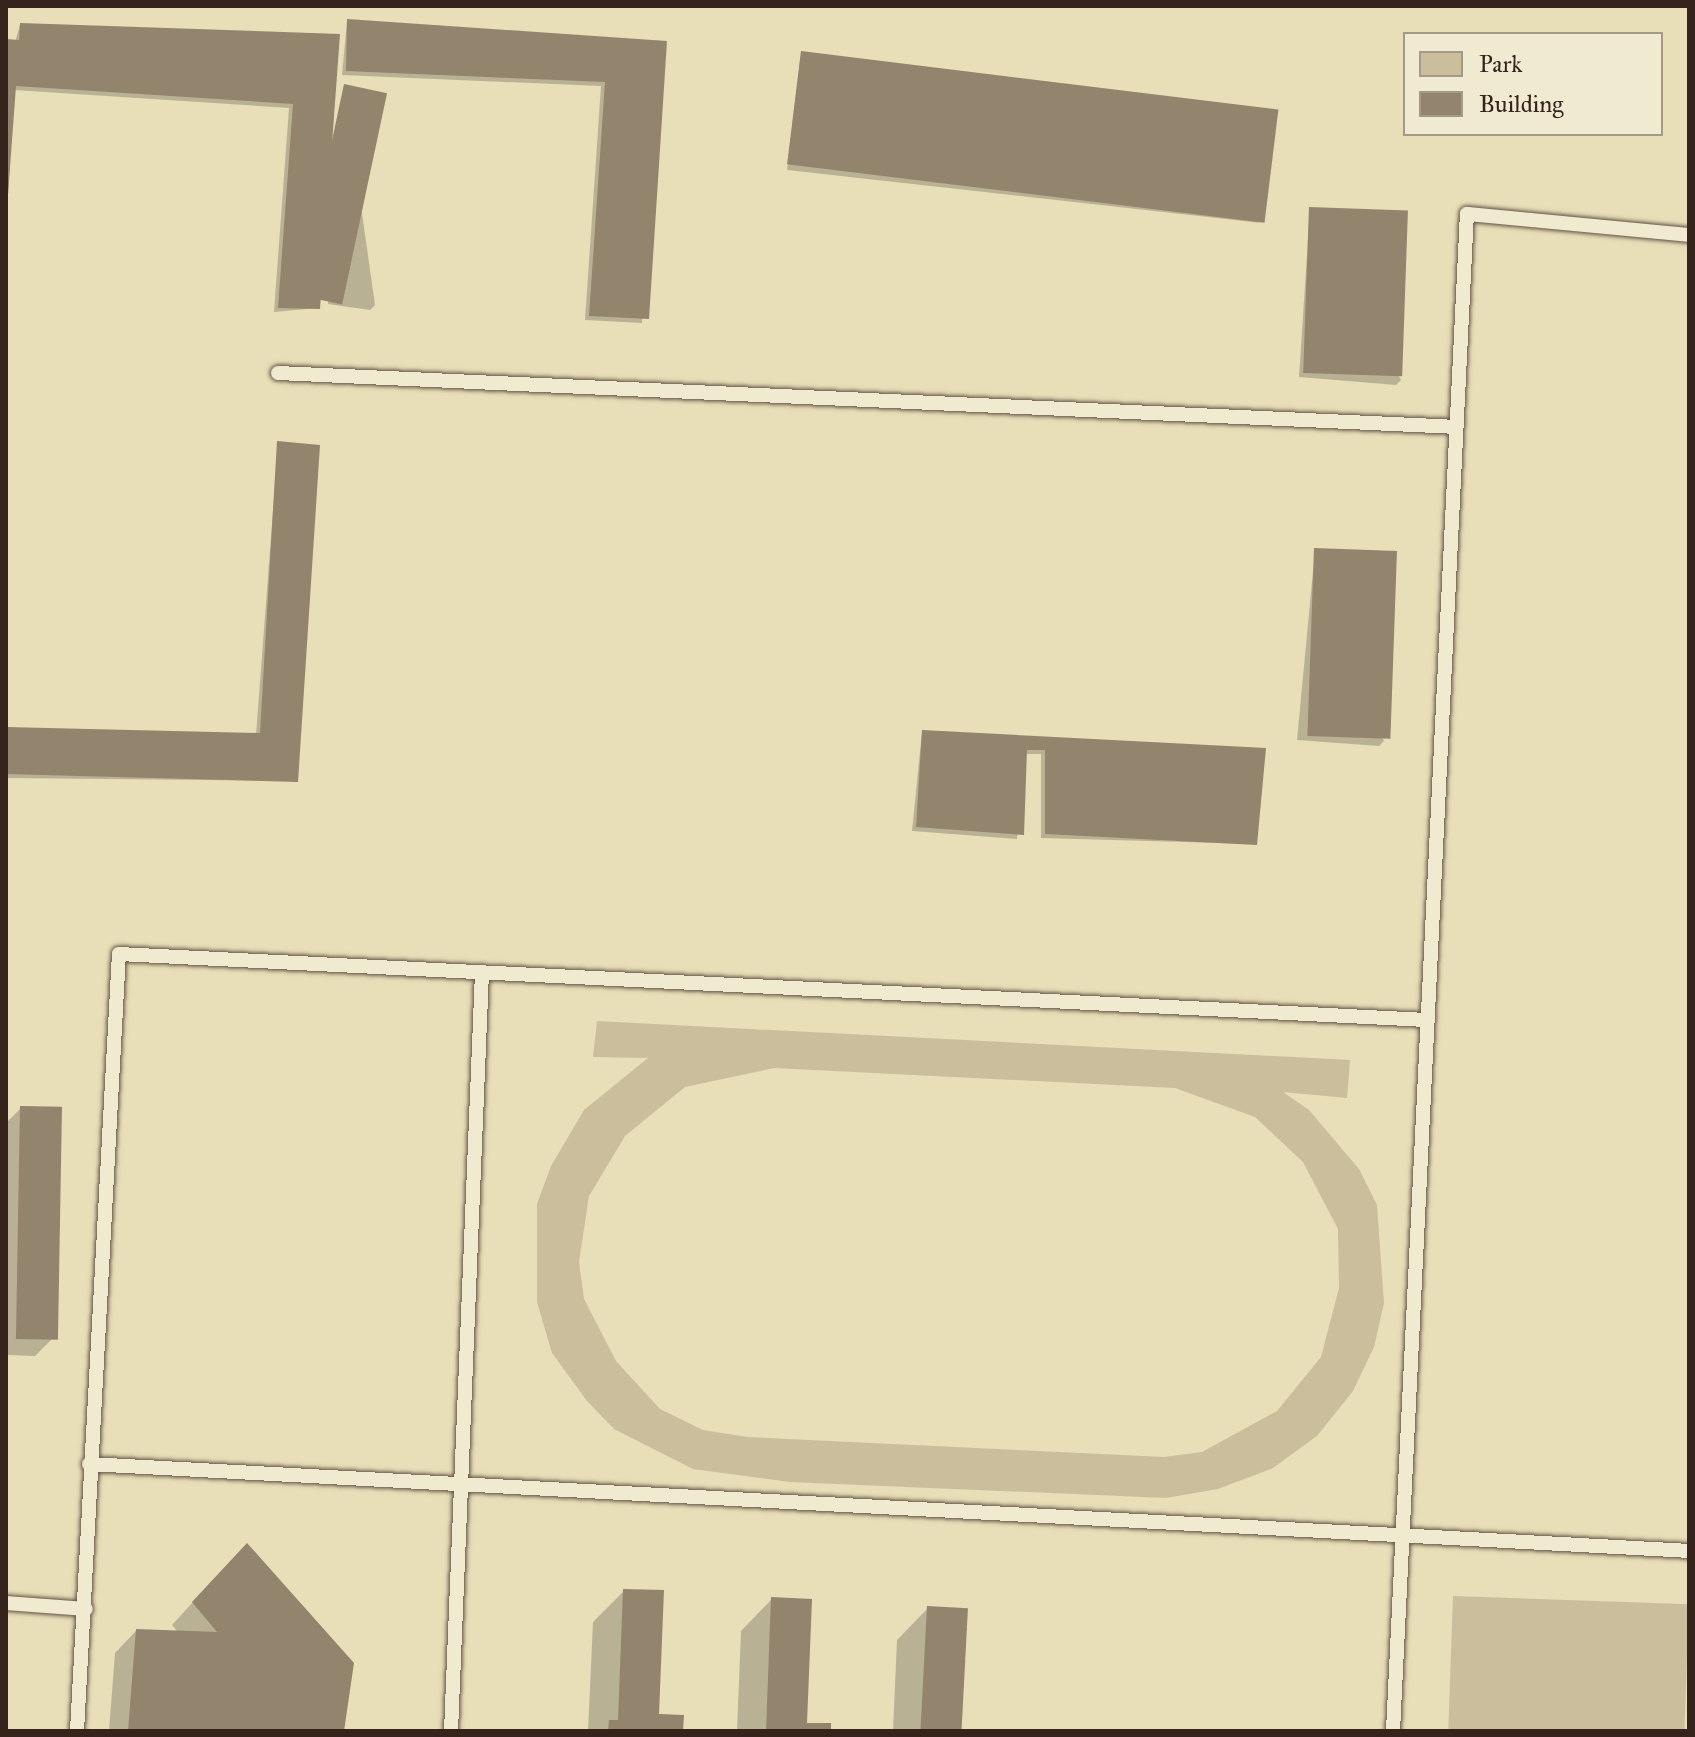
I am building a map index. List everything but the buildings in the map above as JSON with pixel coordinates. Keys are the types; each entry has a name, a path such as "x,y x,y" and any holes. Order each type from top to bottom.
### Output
{"lane":[{"path":"1393,1731 1425,1020 1467,214 1689,235"},
{"path":"278,373 1456,427"},
{"path":"77,1731 86,1609 89,1464 119,954 1425,1020"},
{"path":"451,1731 482,973"},
{"path":"89,1464 1689,1551"},
{"path":"6,1603 86,1609"}],"green space":[{"path":"597,1021 1350,1060 1347,1098 1283,1092 1309,1110 1359,1169 1377,1205 1384,1303 1374,1347 1353,1391 1317,1436 1273,1468 1218,1489 1166,1498 790,1482 693,1469 614,1429 587,1401 552,1353 537,1302 537,1204 551,1166 584,1110 648,1058 593,1057","holes":["774,1068 1175,1088 1255,1117 1303,1162 1338,1229 1339,1288 1321,1357 1277,1411 1202,1452 1164,1457 747,1437 703,1430 660,1409 616,1361 584,1299 579,1262 589,1196 625,1136 685,1087"]},
{"path":"1453,1596 1689,1604 1684,1731 1448,1731"}]}
